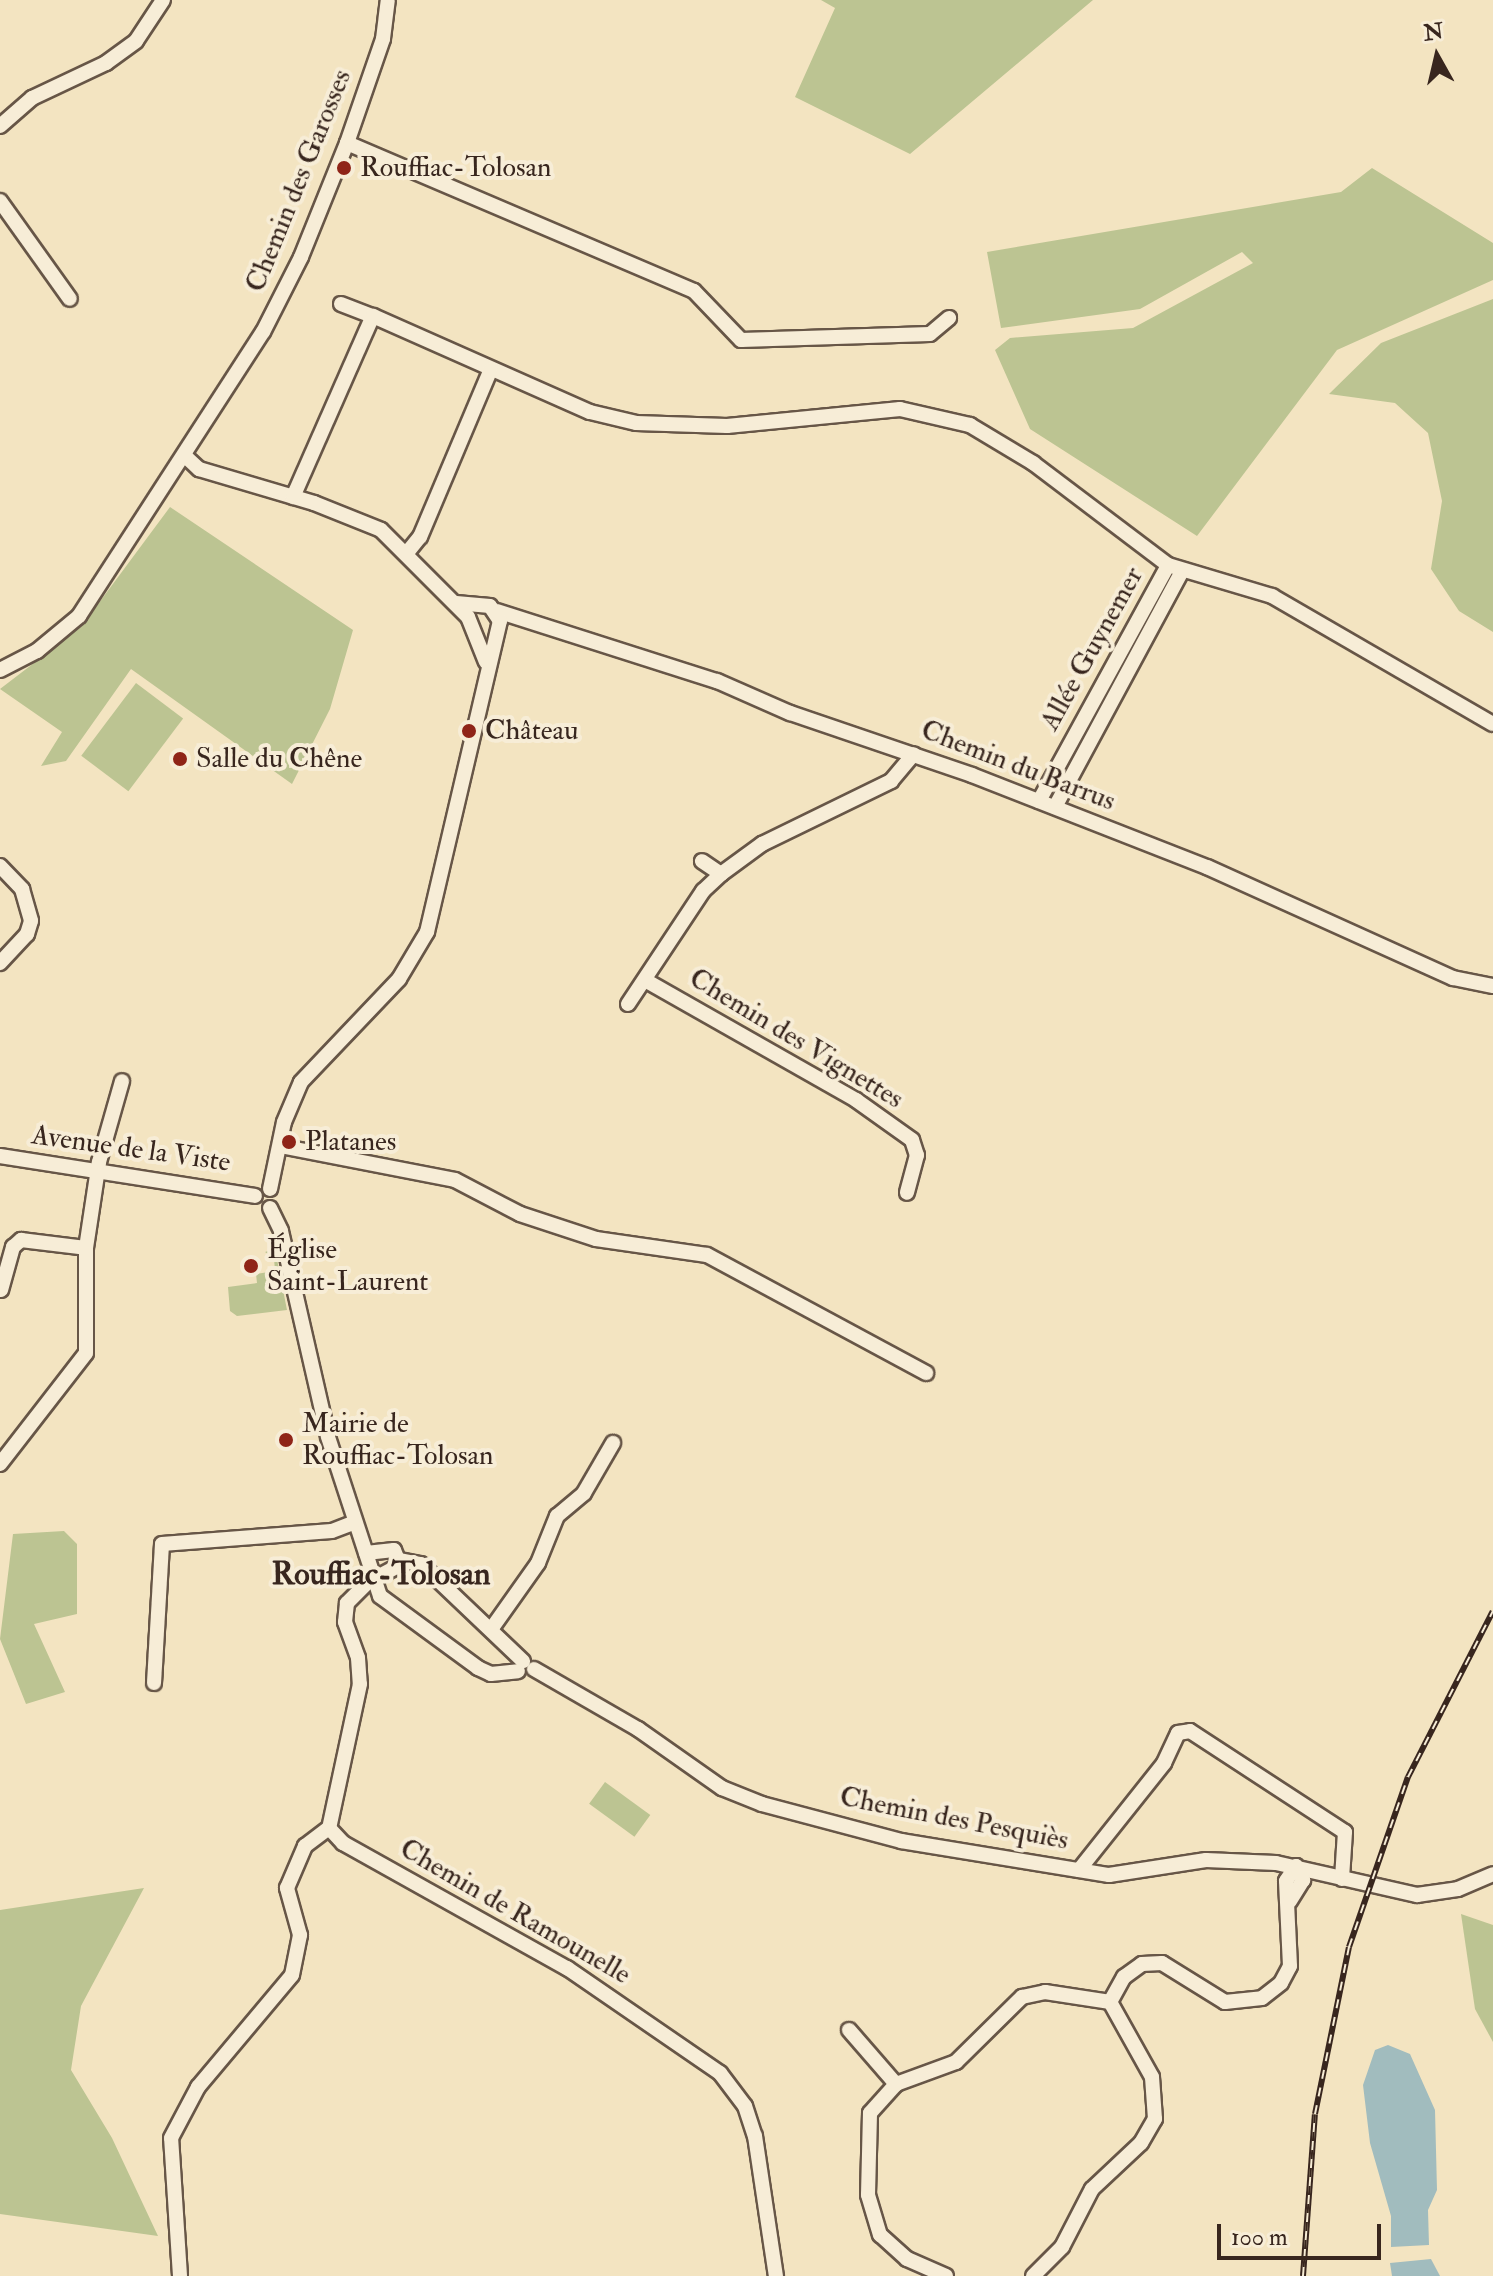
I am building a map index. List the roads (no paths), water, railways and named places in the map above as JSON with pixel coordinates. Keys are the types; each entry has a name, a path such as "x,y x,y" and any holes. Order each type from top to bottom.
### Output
{"street":[{"path":"0,126 32,98 106,63 136,41 163,0"},
{"name":"Chemin des Garosses","path":"0,670 52,641 79,616 279,302 347,143 383,39 388,0"},
{"path":"347,143 694,291 741,340 930,334 949,318"},
{"path":"0,201 70,299"},
{"path":"341,304 590,412 636,423 727,426 900,409 970,425 1033,463 1175,568 1272,596 1493,724"},
{"path":"293,497 373,316"},
{"path":"406,554 420,537 491,369"},
{"path":"184,455 199,469 354,517 381,530 456,603 475,626 488,670"},
{"name":"Allée Guynemer","path":"1039,801 1175,568"},
{"name":"Allée Guynemer","path":"1055,807 1175,568"},
{"path":"270,1208 276,1199 270,1189 280,1146 301,1082 399,979 427,932 497,622 480,607 456,603"},
{"path":"475,626 480,607"},
{"name":"Chemin du Barrus","path":"475,626 518,620 717,681 790,713 914,754 1055,807 1491,988"},
{"path":"628,1004 703,891 721,874 762,844 891,781 914,754"},
{"path":"702,861 721,874"},
{"path":"0,866 22,889 31,921 27,934 0,963"},
{"name":"Chemin des Vignettes","path":"645,980 856,1100 912,1140 917,1155 907,1193"},
{"path":"0,1464 86,1353 86,1248 98,1170 122,1081"},
{"path":"280,1146 455,1180 533,1219 596,1239 707,1255 926,1373"},
{"name":"Avenue de la Viste","path":"0,1156 255,1196"},
{"path":"270,1189 255,1196 259,1207 270,1208"},
{"path":"270,1208 281,1231 353,1523 380,1596 478,1668 491,1674 525,1667 492,1628 421,1564 400,1560 387,1548 366,1553"},
{"path":"1,1290 13,1247 21,1240 86,1248"},
{"path":"492,1628 538,1563 557,1516 589,1485 613,1443"},
{"path":"154,1683 162,1544 332,1531 353,1523"},
{"path":"180,2276 171,2138 205,2077 292,1975 300,1935 287,1888 305,1846 329,1828 360,1684 345,1612 354,1595 375,1579 394,1571 400,1560"},
{"name":"Chemin des Pesquiès","path":"525,1667 638,1729 722,1788 752,1800 901,1841 1125,1875 1206,1860 1258,1863 1417,1895 1458,1889 1493,1874"},
{"path":"1079,1870 1164,1763 1178,1733 1201,1738 1345,1832 1342,1879"},
{"name":"Chemin de Ramounelle","path":"329,1828 343,1843 567,1968 720,2073 745,2106 755,2136 776,2276"},
{"path":"1110,2002 1132,1968 1151,1962 1172,1965 1225,2002 1262,1998 1281,1983 1290,1966 1290,1901 1296,1872"},
{"path":"946,2276 888,2245 870,2209 867,2122 876,2103 896,2084 956,2062 1022,1997 1045,1992 1110,2002"},
{"path":"1033,2276 1062,2247 1092,2189 1141,2143 1155,2119 1152,2077 1110,2002"},
{"path":"849,2030 896,2084"}],"water":[{"path":"1388,2045 1410,2054 1435,2110 1437,2190 1428,2210 1429,2245 1391,2247 1391,2216 1370,2143 1363,2085 1375,2050"},
{"path":"1431,2259 1440,2276 1392,2276 1390,2263"}],"railway":[{"path":"1303,2276 1315,2114 1349,1947 1408,1777 1493,1611"}],"place":[{"name":"Rouffiac-Tolosan","path":"344,168"},
{"name":"Château","path":"469,731"},
{"name":"Salle du Chêne","path":"180,759"},
{"name":"Platanes","path":"289,1142"},
{"name":"Église Saint-Laurent","path":"251,1266"},
{"name":"Mairie de Rouffiac-Tolosan","path":"286,1440"}],"district":[{"name":"Rouffiac-Tolosan","path":"381,1574"}]}
